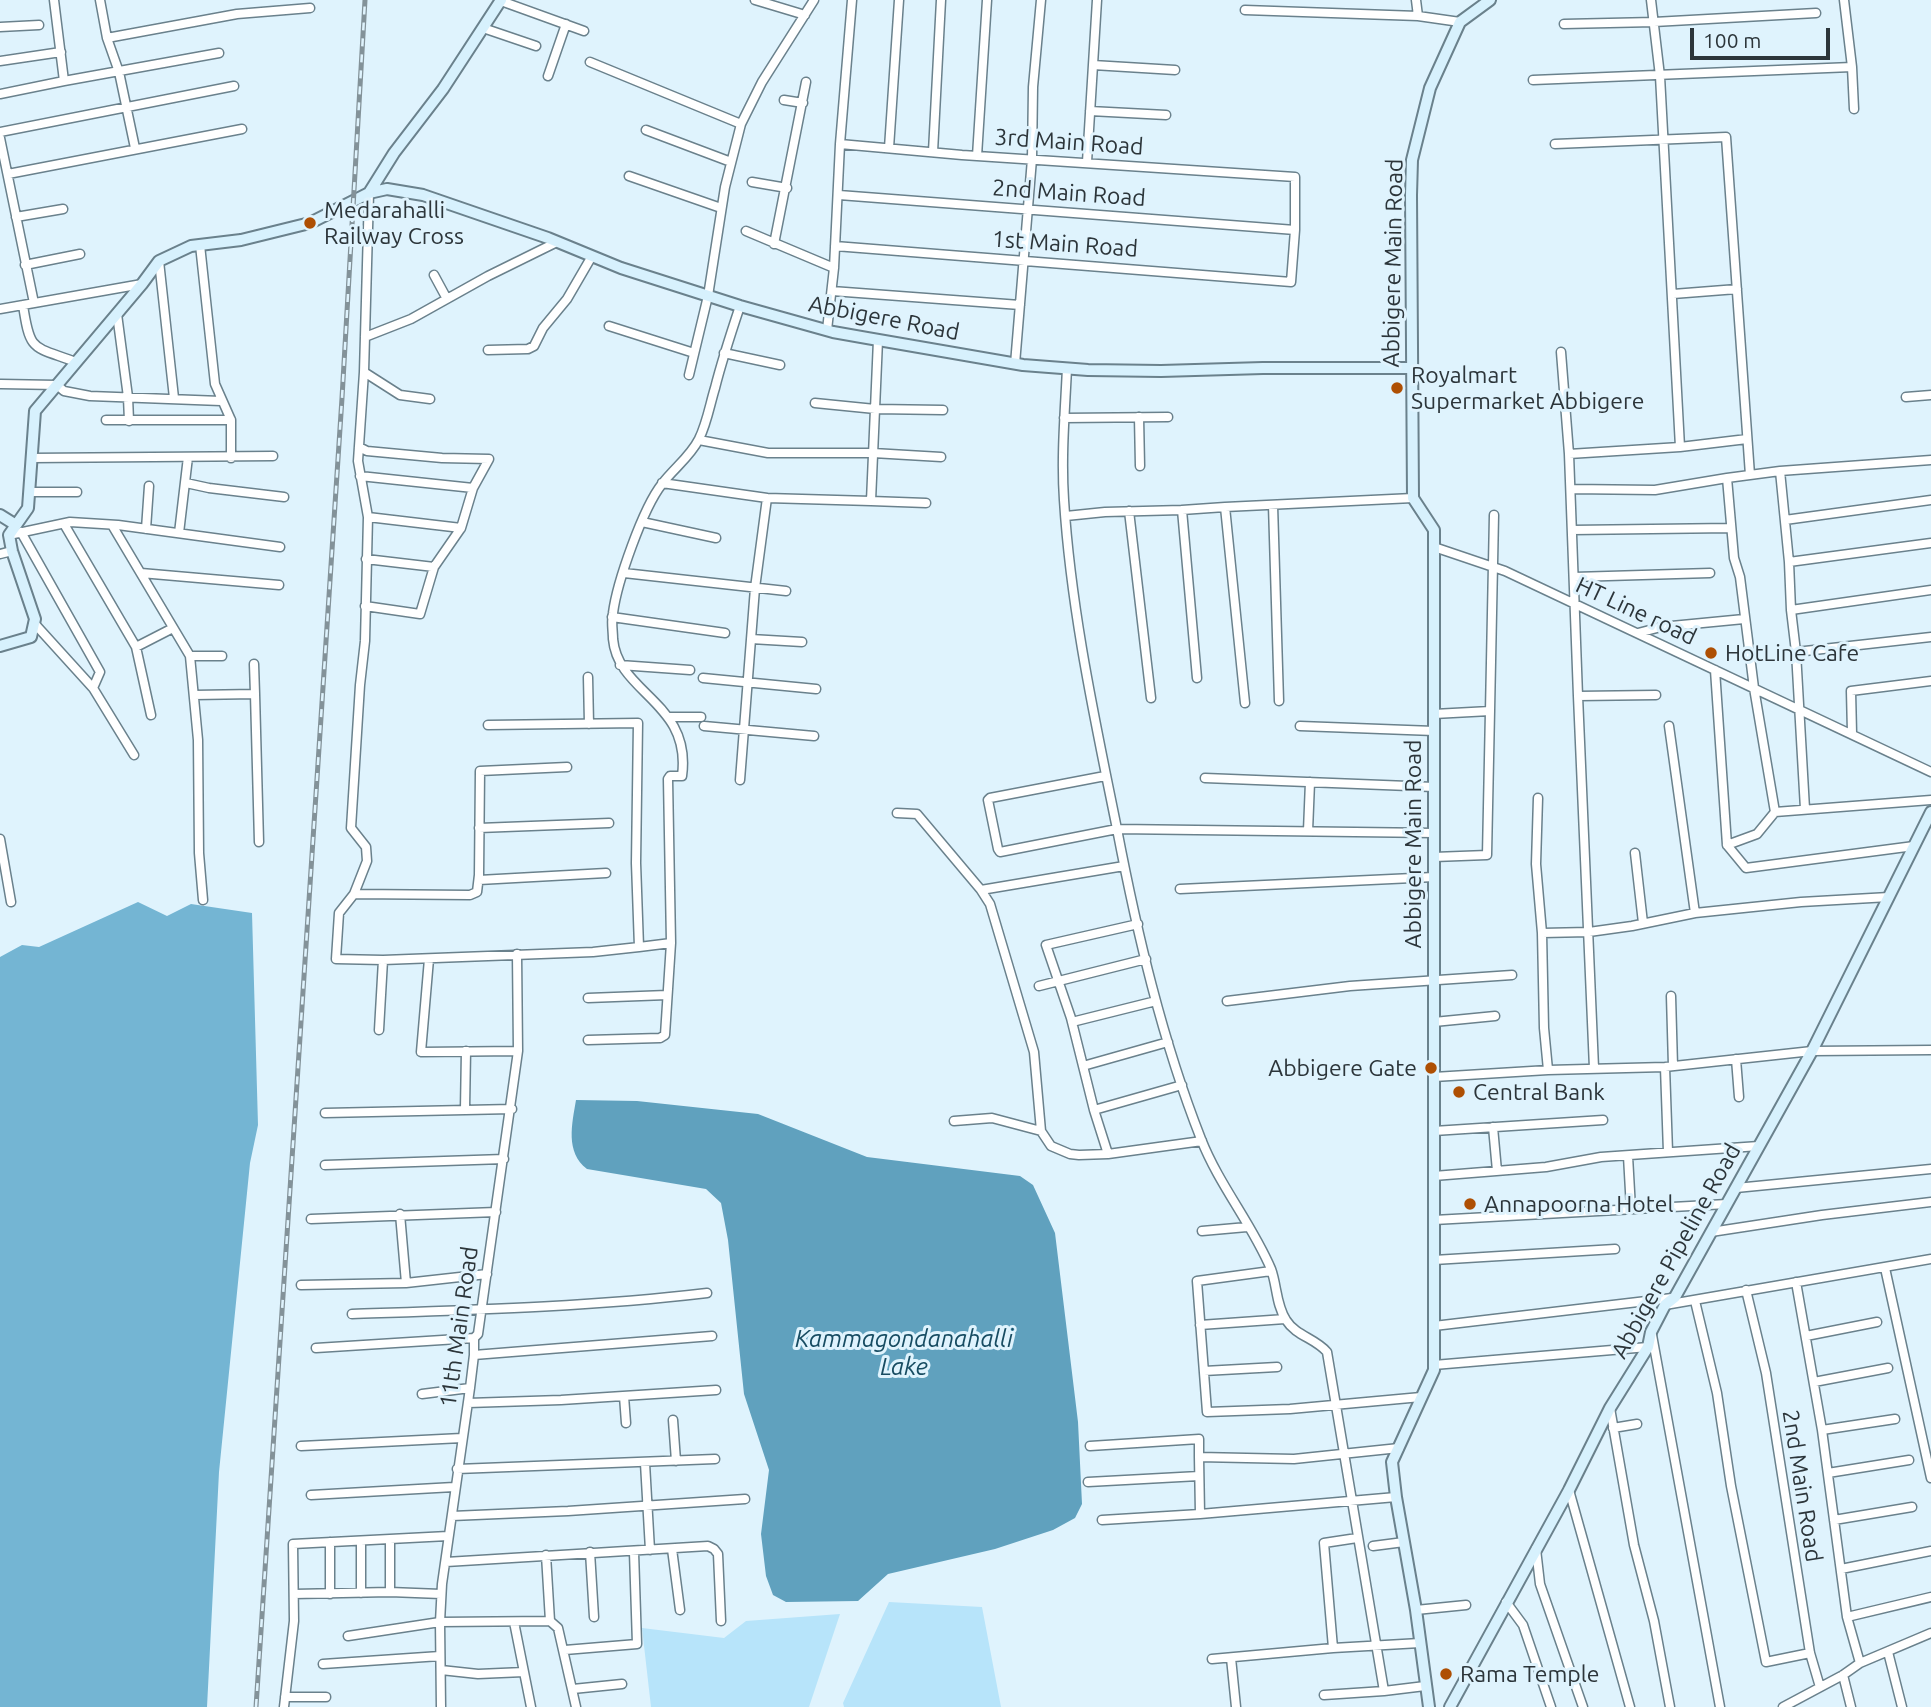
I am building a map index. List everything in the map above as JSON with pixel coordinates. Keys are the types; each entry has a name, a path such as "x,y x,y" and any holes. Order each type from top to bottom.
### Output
{"street":[{"path":"54,0 64,81"},
{"path":"100,0 135,148"},
{"path":"755,0 805,15"},
{"path":"688,375 708,296 722,208 741,124 757,91 814,0"},
{"path":"827,330 834,268 840,144 852,0"},
{"path":"889,148 899,0"},
{"path":"933,152 941,0"},
{"path":"977,156 987,0"},
{"path":"1015,363 1032,159 1033,87 1041,0"},
{"path":"1087,162 1093,65 1093,0"},
{"path":"1416,0 1419,16"},
{"name":"Abbigere Main Road","path":"1429,1707 1392,1462 1434,1365 1434,530 1413,498 1412,160 1430,88 1460,22 1490,0"},
{"path":"1651,0 1660,76 1680,447"},
{"path":"1844,0 1854,109"},
{"path":"584,31 499,1 443,89 375,180 369,193 359,447 360,476 368,517 365,641 351,828 366,847 368,861 354,894 339,913 336,959 429,959 593,952 671,943"},
{"path":"107,37 237,14 310,8"},
{"path":"1245,10 1419,16 1460,22"},
{"path":"1564,24 1815,13"},
{"path":"0,26 39,24"},
{"path":"548,76 566,24"},
{"path":"483,28 536,46"},
{"path":"0,61 61,52"},
{"path":"0,94 219,53"},
{"path":"590,62 741,124"},
{"path":"1093,65 1175,70"},
{"path":"1533,80 1852,67"},
{"path":"774,244 806,82"},
{"path":"0,132 234,86"},
{"path":"784,100 803,103"},
{"path":"1090,111 1166,115"},
{"path":"8,174 242,130"},
{"path":"646,130 731,162"},
{"path":"0,138 34,303"},
{"path":"1555,144 1726,138 1750,475"},
{"name":"3rd Main Road","path":"840,144 1295,177 1295,230"},
{"path":"629,176 722,208"},
{"path":"752,182 787,188"},
{"name":"Abbigere Road","path":"369,193 387,189 423,195 557,242 621,268 827,330 1015,363 1161,372 1263,368 1412,368"},
{"path":"0,646 31,636 35,619 12,551 15,531 28,508 35,411 159,261 191,246 241,240 310,223 369,193"},
{"name":"2nd Main Road","path":"839,195 1295,230"},
{"path":"16,217 63,209"},
{"name":"1st Main Road","path":"835,246 1291,282 1295,230"},
{"path":"746,231 834,268"},
{"path":"365,337 411,319 557,242"},
{"path":"200,245 215,384 230,421 232,458"},
{"path":"25,265 80,254"},
{"path":"488,350 528,349 534,346 543,328 567,299 592,256"},
{"path":"159,261 174,398"},
{"path":"434,275 447,299"},
{"path":"0,309 142,284"},
{"path":"1673,294 1737,289"},
{"path":"832,291 1020,305"},
{"path":"23,305 28,338 36,347 76,362"},
{"path":"588,1041 664,1037 671,943 668,779 670,776 682,776 684,760 679,735 668,717 620,665 614,644 612,617 624,573 649,504 662,483 682,463 699,440 740,306"},
{"path":"117,314 129,421"},
{"path":"609,326 694,354"},
{"path":"871,501 878,340"},
{"path":"1561,352 1571,489 1594,1068"},
{"path":"724,354 780,365"},
{"path":"1067,368 1064,418 1066,516 1089,696 1124,866 1156,1001 1202,1141 1271,1270 1285,1319 1297,1333 1322,1346 1327,1352 1384,1691"},
{"path":"364,372 400,395 430,399"},
{"path":"0,383 57,386 64,391 90,396 221,401"},
{"path":"1906,397 1931,395"},
{"path":"815,403 875,409 943,410"},
{"path":"1139,417 1140,466"},
{"path":"1064,418 1168,417"},
{"path":"106,420 230,421"},
{"path":"1569,454 1680,447 1747,439"},
{"path":"699,440 768,453 873,453 941,457"},
{"path":"359,447 430,457 489,459 474,488 461,528 434,567 420,614 365,606"},
{"path":"32,458 273,456"},
{"path":"179,533 188,457"},
{"path":"1571,489 1655,490 1780,471 1931,460"},
{"path":"1780,471 1796,652 1805,809"},
{"path":"360,476 474,488"},
{"path":"1727,478 1734,558 1740,577 1754,688 1775,812"},
{"path":"186,482 209,488 284,497"},
{"path":"662,483 767,498 926,503"},
{"path":"146,529 149,486"},
{"path":"29,492 77,492"},
{"path":"740,780 755,588 767,498"},
{"path":"1066,516 1413,498"},
{"path":"1785,520 1931,500"},
{"path":"1273,505 1279,701"},
{"path":"1226,508 1245,703"},
{"path":"1182,510 1197,678"},
{"path":"1129,511 1152,698"},
{"path":"0,515 15,531 100,672 93,688"},
{"path":"1434,857 1488,855 1494,515"},
{"path":"368,517 461,528"},
{"path":"642,522 716,538"},
{"path":"15,531 64,524 112,525 280,547"},
{"path":"64,524 136,647 151,715"},
{"path":"112,525 190,656 198,740 198,853 202,900"},
{"path":"1572,530 1731,528"},
{"path":"1789,562 1931,543"},
{"name":"HT Line road","path":"1434,547 1495,566 1931,772"},
{"path":"0,554 12,551"},
{"path":"366,559 434,567"},
{"path":"141,573 279,584"},
{"path":"624,573 786,591"},
{"path":"1574,577 1710,573"},
{"path":"1791,610 1931,590"},
{"path":"612,617 725,633"},
{"path":"1638,634 1661,627 1744,619"},
{"path":"34,623 93,688 134,755"},
{"path":"136,647 173,628"},
{"path":"1796,652 1931,637"},
{"path":"751,639 802,642"},
{"path":"190,656 222,656"},
{"path":"254,664 259,842"},
{"path":"620,665 690,670"},
{"path":"1715,670 1727,845 1746,868 1914,846"},
{"path":"588,677 589,724"},
{"path":"703,678 816,689"},
{"path":"1852,733 1851,691 1931,681"},
{"path":"194,695 255,694"},
{"path":"1578,696 1656,695"},
{"path":"1434,714 1490,711"},
{"path":"668,717 744,730 814,736"},
{"path":"488,725 638,723 636,863 639,947"},
{"path":"1300,726 1434,731"},
{"path":"1669,726 1695,913"},
{"path":"354,894 470,895 477,892 480,771 567,767"},
{"path":"1105,776 990,798 988,800 1000,852 1117,829 1434,833"},
{"path":"1205,778 1434,787"},
{"path":"1308,831 1310,782"},
{"path":"1538,798 1536,864 1548,1070"},
{"path":"1727,845 1757,834 1775,812 1931,800"},
{"name":"Abbigere Pipeline Road","path":"1450,1707 1569,1490 1610,1408 1648,1348 1651,1332 1665,1305 1675,1297 1812,1051 1931,812"},
{"path":"897,813 917,814 990,904 1034,1052 1041,1130 1051,1146 1070,1154 1108,1154 1202,1141"},
{"path":"479,828 609,823"},
{"path":"0,839 11,902"},
{"path":"1635,853 1643,923"},
{"path":"981,890 1124,866"},
{"path":"479,880 606,873"},
{"path":"1180,889 1434,877"},
{"path":"1542,933 1589,932 1695,913 1801,902 1889,897"},
{"path":"1108,1154 1072,1022 1046,945 1138,924"},
{"name":"11th Main Road","path":"441,1707 441,1594 470,1388 474,1338 478,1334 512,1109 518,1051 517,954"},
{"path":"429,959 421,1052 518,1051"},
{"path":"1039,986 1146,959"},
{"path":"379,1030 383,960"},
{"path":"1227,1001 1350,986 1512,975"},
{"path":"588,998 667,995"},
{"path":"1668,1152 1671,996"},
{"path":"1072,1022 1156,1001"},
{"path":"1434,1022 1495,1016"},
{"path":"1083,1066 1168,1042"},
{"path":"1434,1077 1669,1066 1812,1051 1931,1050"},
{"path":"466,1051 466,1109"},
{"path":"1736,1059 1739,1097"},
{"path":"1094,1110 1182,1085"},
{"path":"325,1112 512,1109"},
{"path":"954,1121 992,1118 1041,1130"},
{"path":"1434,1131 1603,1119"},
{"path":"1493,1127 1497,1171"},
{"path":"1434,1177 1546,1167 1601,1157 1759,1146"},
{"path":"1628,1156 1632,1209"},
{"path":"325,1165 504,1160"},
{"path":"1736,1188 1931,1169"},
{"path":"1711,1232 1931,1202"},
{"path":"1434,1220 1727,1204"},
{"path":"312,1219 496,1212"},
{"path":"400,1214 406,1283"},
{"path":"1202,1230 1247,1227"},
{"path":"1434,1260 1615,1249"},
{"path":"1665,1305 1931,1259"},
{"path":"1885,1268 1931,1478"},
{"path":"1271,1270 1197,1282 1207,1412 1290,1409 1422,1397"},
{"path":"301,1285 406,1283 487,1274"},
{"path":"1796,1282 1822,1430 1847,1616 1860,1663"},
{"name":"2nd Main Road","path":"1746,1290 1766,1373 1810,1653 1820,1687"},
{"path":"352,1314 630,1302 707,1293"},
{"path":"1434,1325 1675,1297"},
{"path":"1695,1301 1717,1393 1731,1486 1766,1662 1810,1653"},
{"path":"1200,1325 1285,1319"},
{"path":"1806,1336 1877,1322"},
{"path":"1651,1332 1720,1707"},
{"path":"474,1355 712,1336"},
{"path":"316,1348 474,1338"},
{"path":"1434,1365 1648,1348"},
{"path":"1204,1371 1277,1367"},
{"path":"1814,1382 1888,1367"},
{"path":"422,1394 470,1388"},
{"path":"468,1403 716,1390"},
{"path":"624,1396 626,1423"},
{"path":"1610,1408 1634,1545 1654,1621 1670,1707"},
{"path":"1822,1430 1895,1419"},
{"path":"673,1420 676,1461"},
{"path":"1614,1428 1637,1424"},
{"path":"301,1446 461,1438"},
{"path":"1090,1446 1199,1439 1200,1514"},
{"path":"1199,1457 1294,1460 1399,1448"},
{"path":"457,1469 715,1460"},
{"path":"1828,1473 1909,1460"},
{"path":"645,1463 650,1550"},
{"path":"1088,1482 1199,1476"},
{"path":"312,1495 454,1487"},
{"path":"1569,1490 1630,1707"},
{"path":"1102,1520 1396,1497"},
{"path":"452,1516 649,1507 745,1499"},
{"path":"1834,1520 1912,1507"},
{"path":"284,1707 294,1621 293,1544 448,1536"},
{"path":"1333,1648 1324,1543 1357,1538"},
{"path":"390,1539 390,1592"},
{"path":"360,1541 361,1593"},
{"path":"330,1542 330,1594"},
{"path":"1373,1546 1404,1542"},
{"path":"446,1562 708,1546 718,1554 722,1621"},
{"path":"672,1549 680,1610"},
{"path":"1536,1549 1540,1584 1583,1707"},
{"path":"1841,1569 1931,1551"},
{"path":"590,1552 594,1617"},
{"path":"565,1650 637,1644 634,1552"},
{"path":"546,1555 550,1621"},
{"path":"293,1594 441,1594"},
{"path":"1847,1616 1931,1597"},
{"path":"1506,1602 1523,1625 1551,1707"},
{"path":"1416,1610 1466,1605"},
{"path":"348,1636 440,1622 550,1621 558,1628 565,1650 576,1707"},
{"path":"514,1622 531,1707"},
{"path":"1783,1707 1860,1663 1931,1633"},
{"path":"1212,1659 1375,1644 1420,1643"},
{"path":"1888,1652 1902,1707"},
{"path":"323,1664 440,1656"},
{"path":"1231,1658 1236,1707"},
{"path":"441,1670 478,1674 524,1672"},
{"path":"1843,1675 1851,1707"},
{"path":"573,1689 622,1684"},
{"path":"1324,1695 1426,1686"},
{"path":"285,1697 326,1697"}],"shaded area":[{"path":"138,902 167,916 191,904 252,913 258,1125 250,1163 219,1472 207,1707 0,1707 0,957 22,945 39,947"},
{"path":"889,1602 982,1607 1001,1707 844,1707 843,1703"},
{"path":"840,1614 809,1707 651,1707 642,1628 724,1638 746,1621"}],"water":[{"name":"Kammagondanahalli Lake","path":"576,1100 637,1101 758,1114 867,1157 1020,1176 1033,1185 1055,1233 1078,1422 1082,1504 1075,1518 1053,1530 995,1549 888,1574 858,1601 786,1602 773,1595 766,1576 761,1534 769,1470 744,1394 728,1240 721,1203 706,1189 587,1169 575,1154 573,1146 572,1128"}],"railway":[{"path":"256,1707 342,398 365,0"}],"place":[{"name":"Medarahalli Railway Cross","path":"310,223"},
{"name":"Royalmart Supermarket Abbigere","path":"1397,388"},
{"name":"HotLine Cafe","path":"1711,653"},
{"name":"Abbigere Gate","path":"1431,1068"},
{"name":"Central Bank","path":"1459,1092"},
{"name":"Annapoorna Hotel","path":"1470,1204"},
{"name":"Rama Temple","path":"1446,1674"}]}
